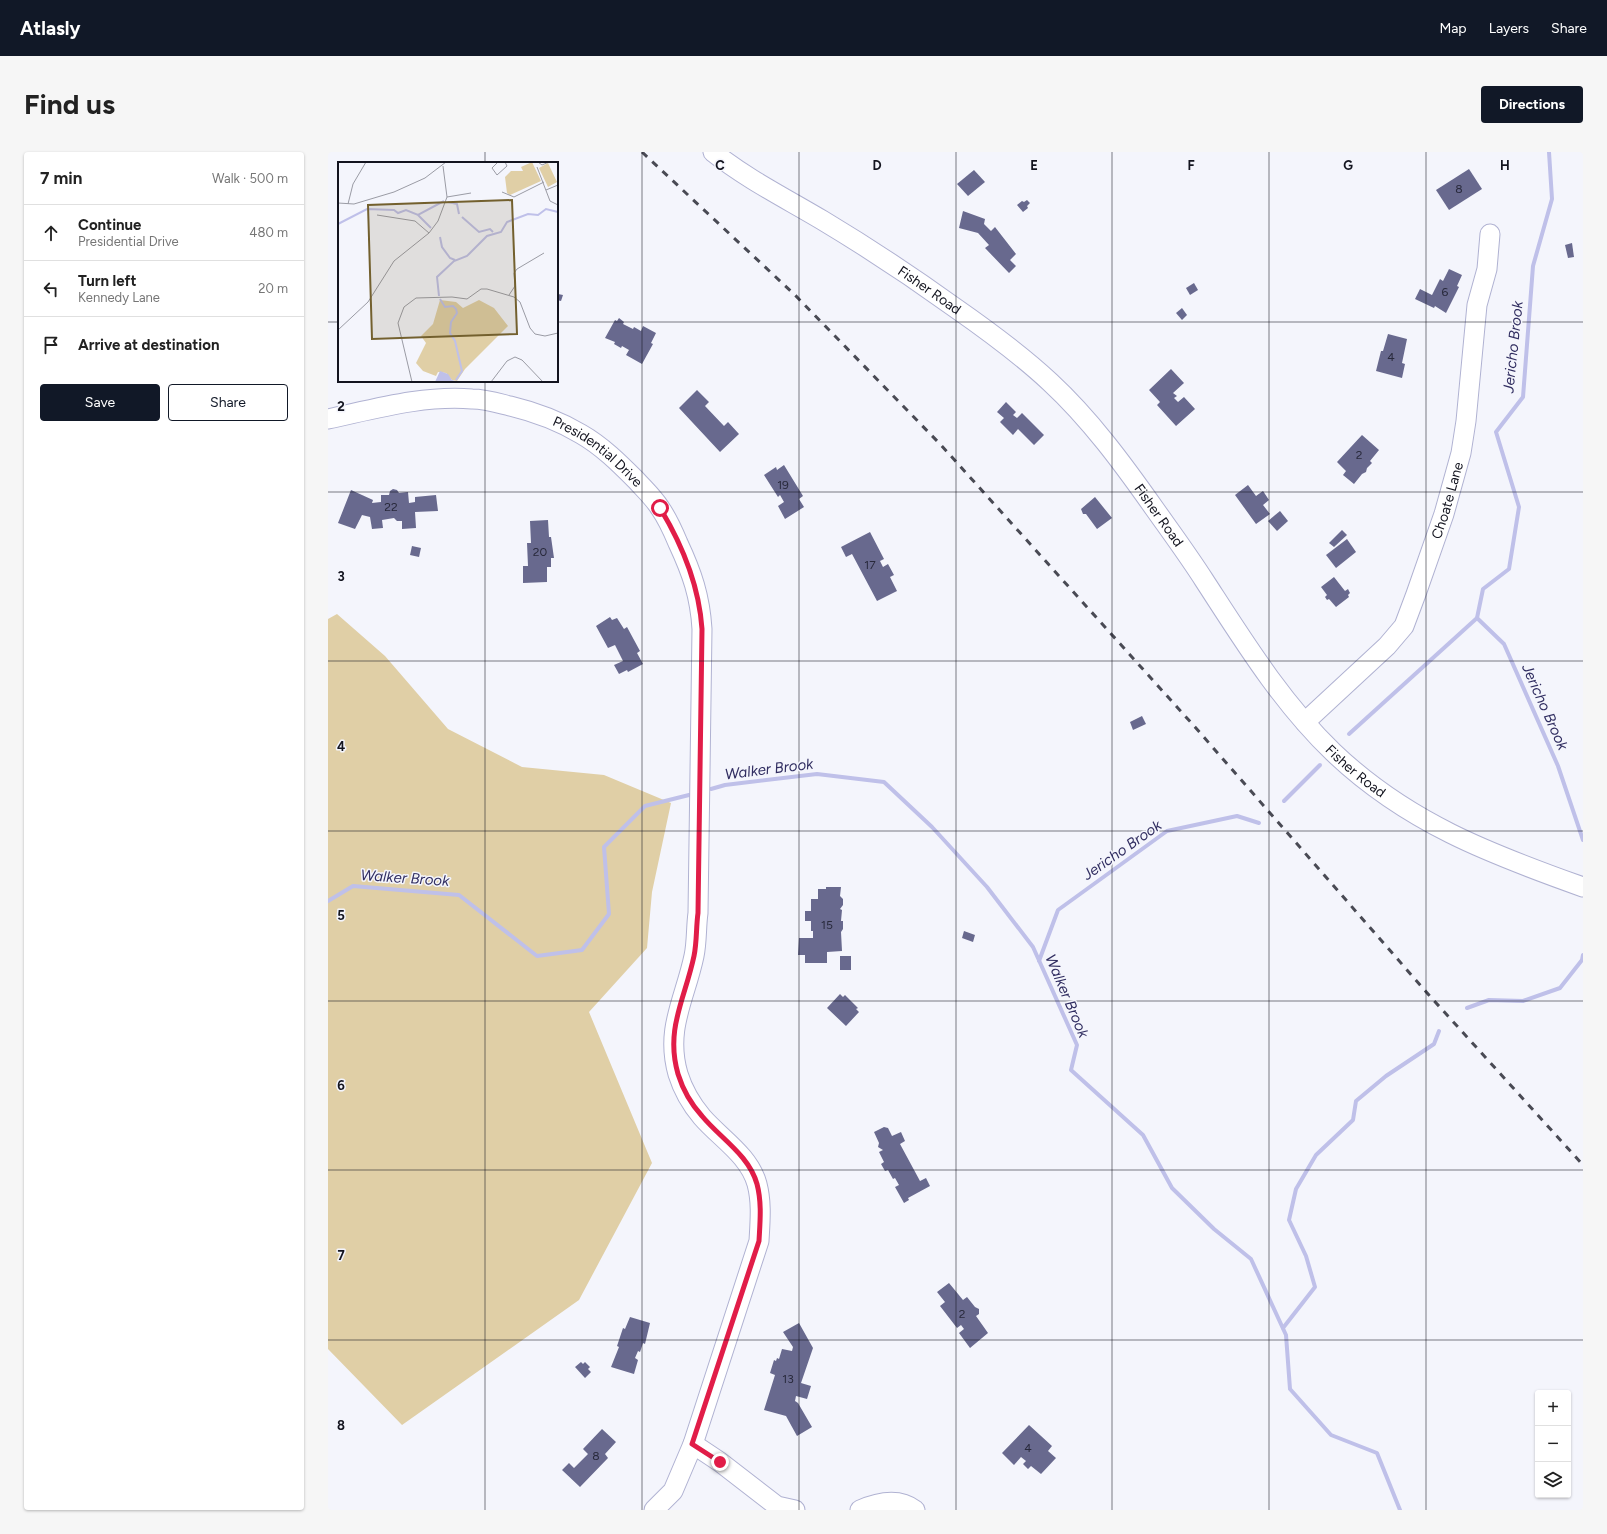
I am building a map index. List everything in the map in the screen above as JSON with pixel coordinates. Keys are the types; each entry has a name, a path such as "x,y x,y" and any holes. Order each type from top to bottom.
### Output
{"street":[{"name":"Fisher Road","path":"714,152 765,187 896,266 995,336 1050,382 1085,419 1126,468 1191,560 1255,659 1305,722 1334,753 1406,810 1450,834 1494,854 1583,886"},
{"name":"Choate Lane","path":"1305,722 1387,646 1404,626 1409,613 1444,514 1462,453 1467,413 1476,305 1487,270 1490,234"},
{"name":"Presidential Drive","path":"328,419 411,402 435,399 472,398 528,410 560,423 581,434 612,456 652,497 672,528 692,572 701,607 702,629 698,913 694,955 674,1029 673,1049 678,1074 686,1094 702,1117 750,1167 757,1183 761,1206 759,1241 757,1249 692,1444 673,1491 654,1510"},
{"path":"692,1444 720,1462 777,1506 795,1510"},
{"path":"860,1510 875,1504 895,1501 915,1510"}],"shaded area":[{"path":"337,614 385,656 448,729 522,767 604,775 671,803 652,892 647,948 589,1012 652,1163 579,1300 402,1425 328,1349 328,619"}],"building":[{"path":"1469,169 1482,189 1449,210 1436,190"},
{"path":"974,170 985,182 968,196 957,184"},
{"path":"1027,200 1030,203 1027,206 1028,208 1023,212 1017,205 1022,201 1024,202"},
{"path":"963,211 985,219 984,224 991,231 995,227 1016,254 1010,260 1016,266 1009,273 985,248 989,245 978,233 959,228"},
{"path":"1572,243 1574,257 1568,258 1565,245"},
{"path":"1449,269 1462,275 1457,286 1459,287 1446,313 1435,306 1434,308 1415,299 1420,289 1432,295 1440,279 1443,281"},
{"path":"1194,283 1198,290 1190,295 1186,288"},
{"path":"558,294 563,295 561,301 558,300"},
{"path":"1182,308 1187,315 1182,320 1176,313"},
{"path":"619,318 624,322 623,324 633,329 634,327 641,331 643,326 656,333 651,343 653,344 642,364 626,355 629,350 622,346 621,348 614,344 615,342 605,338 615,320 617,321"},
{"path":"1388,334 1407,339 1402,363 1405,364 1402,378 1376,371 1381,351 1383,351"},
{"path":"1171,369 1184,383 1173,393 1177,396 1174,398 1178,402 1184,397 1195,409 1176,426 1157,405 1160,402 1149,390"},
{"path":"697,390 709,402 705,406 724,426 728,422 739,434 720,452 679,408"},
{"path":"1006,402 1016,412 1013,415 1017,418 1022,413 1044,435 1034,445 1018,429 1013,435 1000,422 1004,418 997,412"},
{"path":"1362,435 1379,450 1370,461 1372,463 1367,468 1366,472 1362,474 1354,484 1343,475 1346,471 1337,462"},
{"path":"784,465 803,496 799,499 804,507 785,519 778,506 784,502 780,495 778,497 764,475 776,467 777,470"},
{"path":"1248,485 1256,496 1263,491 1269,500 1263,505 1270,514 1256,524 1235,495"},
{"path":"393,489 397,490 399,493 408,492 409,503 415,502 415,497 436,495 438,511 415,512 416,528 402,529 402,521 397,521 394,518 382,520 383,528 372,529 370,517 362,515 355,529 338,523 351,490 373,500 372,503 381,502 381,495 389,495 390,491"},
{"path":"1095,497 1112,518 1097,529 1086,514 1083,514 1081,509"},
{"path":"1280,511 1288,521 1277,531 1268,521"},
{"path":"548,520 549,537 551,537 554,558 551,558 551,567 547,567 547,582 523,583 523,566 528,566 527,543 531,543 530,521"},
{"path":"1342,530 1347,535 1334,547 1329,543"},
{"path":"870,532 884,559 880,561 883,567 888,564 894,575 890,577 897,591 877,601 852,554 846,557 841,547"},
{"path":"1347,539 1356,552 1336,568 1326,555"},
{"path":"412,546 421,548 419,557 410,555"},
{"path":"1334,577 1345,591 1348,589 1350,593 1348,595 1349,597 1336,607 1329,599 1327,600 1325,597 1327,595 1321,587"},
{"path":"610,617 612,620 617,618 624,629 627,627 640,651 637,653 643,664 628,672 627,670 619,674 614,665 623,661 615,645 608,648 596,626"},
{"path":"1142,716 1146,724 1133,730 1130,722"},
{"path":"826,887 841,887 840,896 843,899 843,905 840,909 842,910 841,921 843,921 843,929 841,932 842,951 827,952 827,963 805,963 805,955 798,955 799,938 813,938 813,931 811,931 811,921 805,921 805,911 811,911 811,899 818,899 818,889 826,889"},
{"path":"964,931 975,935 973,942 962,938"},
{"path":"840,956 851,956 851,970 840,970"},
{"path":"840,994 843,997 845,995 858,1008 856,1009 859,1012 846,1026 827,1008"},
{"path":"884,1127 888,1128 892,1136 901,1132 905,1141 900,1144 920,1181 926,1178 930,1186 908,1198 909,1200 904,1203 895,1187 899,1185 895,1178 893,1179 888,1170 885,1171 881,1164 884,1162 879,1152 883,1150 878,1147 879,1143 874,1132"},
{"path":"949,1283 963,1300 967,1297 975,1307 979,1309 979,1314 976,1316 988,1333 970,1348 959,1333 964,1329 961,1325 957,1328 940,1306 945,1302 937,1292"},
{"path":"630,1317 650,1323 645,1344 643,1343 640,1352 638,1351 635,1358 638,1360 634,1374 611,1367 619,1347 617,1346 623,1328 625,1329"},
{"path":"799,1323 813,1348 801,1383 811,1386 807,1399 796,1396 795,1401 798,1403 812,1427 797,1436 786,1416 764,1410 775,1375 770,1373 774,1360 776,1361 777,1358 779,1359 782,1349 792,1351 793,1347 783,1332"},
{"path":"581,1362 583,1364 585,1362 590,1367 588,1369 591,1372 585,1378 575,1367"},
{"path":"1029,1425 1052,1446 1048,1451 1056,1458 1041,1474 1031,1466 1028,1469 1023,1464 1026,1461 1021,1457 1014,1465 1002,1453"},
{"path":"602,1429 616,1442 605,1454 608,1458 580,1487 562,1470 569,1463 574,1468 588,1454 583,1449"}],"waterway":[{"name":"Jericho Brook","path":"1549,152 1552,199 1533,266 1523,397 1496,432 1519,507 1509,569 1483,589 1477,618 1504,644 1558,766 1583,840"},
{"name":"Jericho Brook","path":"1349,734 1477,618"},
{"name":"Jericho Brook","path":"1284,801 1320,765"},
{"name":"Walker Brook","path":"711,789 725,785 817,774 884,782 932,827 987,887 1033,947 1077,1045 1071,1070 1143,1135 1172,1188 1214,1229 1251,1259 1286,1335 1290,1389 1331,1435 1377,1453 1400,1510"},
{"name":"Walker Brook","path":"328,901 353,886 459,895 537,956 582,950 609,914 604,847 645,806 689,795"},
{"name":"Jericho Brook","path":"1039,961 1058,910 1167,831 1237,816 1259,823"},
{"name":"Jericho Brook","path":"1467,1008 1489,1000 1523,1001 1560,988 1582,960 1583,955"},
{"name":"Jericho Brook","path":"1283,1328 1315,1287 1306,1256 1289,1220 1296,1189 1316,1155 1353,1120 1356,1101 1386,1076 1434,1044 1439,1031"}],"railway":[{"path":"642,152 795,295 941,445 1195,727 1428,994 1583,1165"}],"route":[{"path":"660,508 672,528 692,572 701,607 702,629 698,913 694,955 674,1029 673,1049 678,1074 686,1094 702,1117 750,1167 757,1183 761,1206 759,1241 751,1271 692,1444 720,1462"}]}
